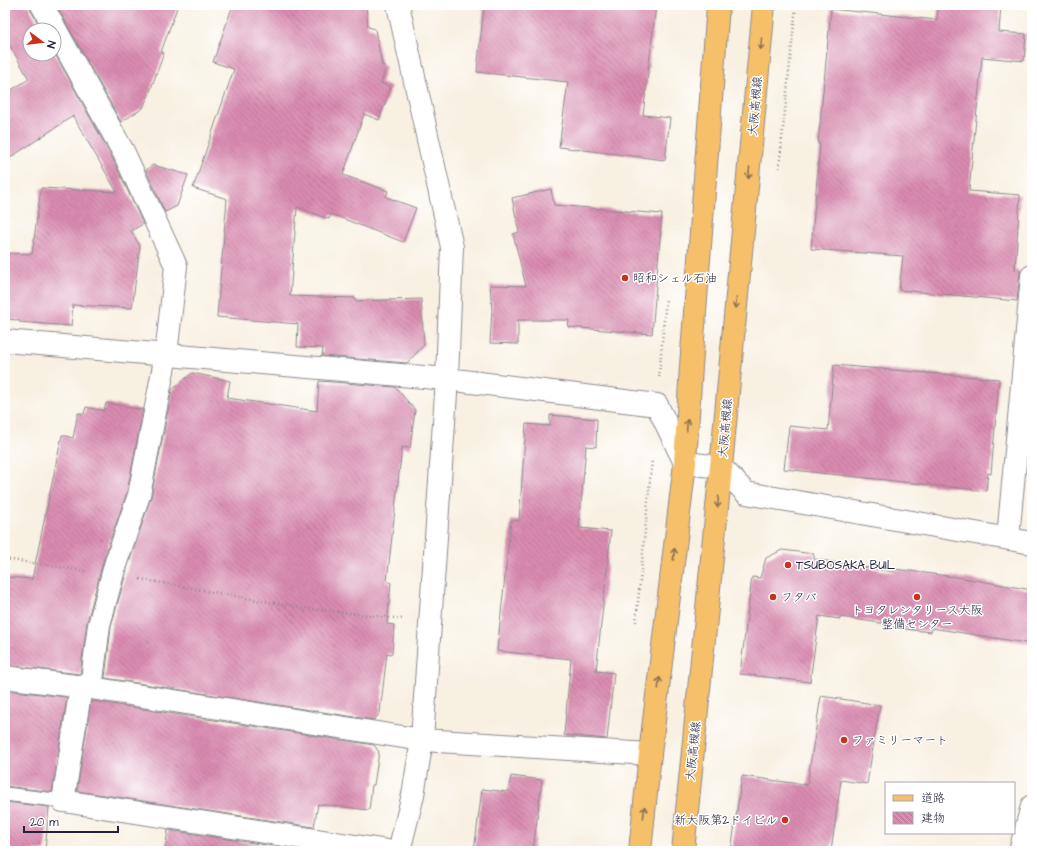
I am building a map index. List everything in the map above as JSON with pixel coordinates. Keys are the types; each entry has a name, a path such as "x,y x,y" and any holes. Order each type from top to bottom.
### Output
{"main road":[{"path":"640,851 650,754 685,463 718,5"},
{"name":"大阪高槻線","path":"683,851 722,467 764,5"}],"street":[{"path":"42,5 124,153 176,266 166,355 139,495 116,562 99,625 63,801 388,851"},
{"path":"398,5 452,247 447,379 422,740 412,795 399,851"},
{"path":"1008,538 1032,276"},
{"path":"5,341 447,379 657,405 685,463 722,467 746,493 1032,543"},
{"path":"5,677 86,688 422,740 650,754"},
{"path":"1020,851 1032,806"}],"lane":[{"path":"5,794 63,801"}],"path":[{"path":"5,559 113,574 302,608 430,621"}],"building":[{"path":"5,5 30,5 31,11 37,22 22,22 22,62 60,62 113,159 143,224 131,231 140,246 132,308 73,305 71,326 19,322 19,320 5,319 5,253 32,254 41,188 117,192 73,116 5,161 5,94 29,79 5,37"},
{"path":"56,5 178,5 161,52 164,53 143,108 121,122"},
{"path":"233,5 366,5 368,27 375,29 382,65 386,67 381,83 391,87 379,120 364,114 343,175 388,191 386,197 416,208 403,242 331,214 329,219 297,207 290,296 355,298 355,301 421,299 424,345 407,363 322,356 323,348 297,347 298,324 217,317 227,199 193,188 234,69 213,62"},
{"path":"484,5 656,5 643,115 670,118 665,160 559,147 568,82 477,72"},
{"path":"938,5 1001,5 999,32 1026,34 1024,61 982,57 969,191 1020,195 1015,270 1020,271 1017,301 899,290 903,256 811,249 820,144 818,144 831,9 937,20"},
{"path":"153,165 188,175 177,206 165,212 146,170"},
{"path":"551,189 554,205 662,214 652,334 568,327 569,320 518,320 518,344 490,343 492,310 490,285 526,286 513,234 519,232 512,198"},
{"path":"834,365 999,379 991,474 988,473 986,491 784,469 789,426 828,430"},
{"path":"192,373 230,381 227,398 317,411 319,381 395,387 415,410 410,448 402,447 387,581 391,583 387,624 394,625 392,654 387,653 380,713 374,720 105,678 111,627 128,566 151,497 172,390"},
{"path":"106,403 143,410 127,492 104,558 87,622 80,674 5,665 5,577 32,579 62,435 73,438 78,413 84,414 86,407 104,411"},
{"path":"550,415 597,419 596,447 586,446 579,528 611,531 596,671 614,673 607,739 564,735 571,659 497,651 511,520 519,521 526,424 550,426"},
{"path":"782,550 814,554 814,559 894,572 894,569 963,578 1032,590 1032,644 932,628 931,632 886,627 887,624 840,617 840,619 819,616 810,682 740,674 752,577 760,578 766,558"},
{"path":"5,690 67,697 52,792 5,786"},
{"path":"821,696 880,705 867,784 841,780 831,851 731,851 742,776 807,785"},
{"path":"91,701 374,745 379,752 374,785 372,785 369,810 318,804 314,827 77,791"},
{"path":"511,776 542,780 533,851 474,851 482,789 508,792"},
{"path":"5,802 49,807 45,851 5,851"},
{"path":"168,830 306,851 165,851"}],"place":[{"name":"昭和シェル石油","path":"625,278"},
{"name":"TSUBOSAKA BUIL","path":"788,565"},
{"name":"フタバ","path":"773,597"},
{"name":"トヨタレンタリース大阪 整備センター","path":"917,597"},
{"name":"ファミリーマート","path":"844,740"},
{"name":"新大阪第2ドイビル","path":"785,820"}]}
